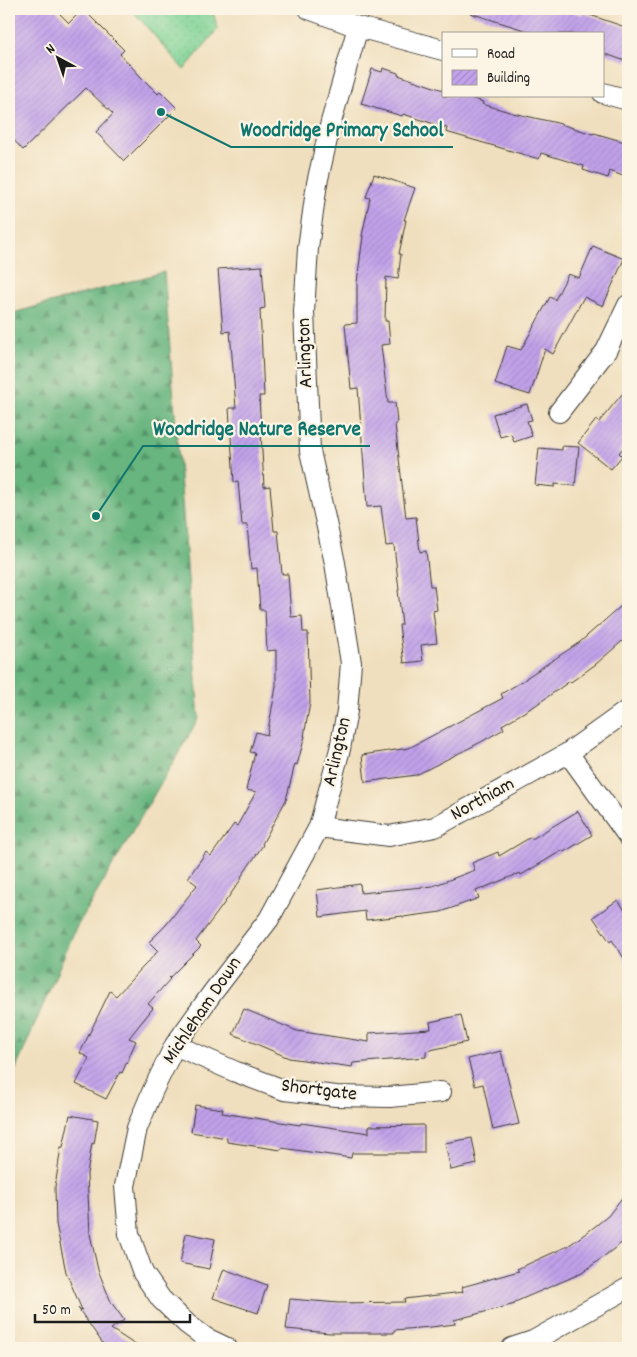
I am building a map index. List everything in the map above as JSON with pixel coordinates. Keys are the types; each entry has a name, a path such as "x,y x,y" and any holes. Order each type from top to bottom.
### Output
{"street":[{"path":"309,9 358,27 442,50"},
{"name":"Arlington","path":"319,827 340,749 348,710 351,663 335,564 310,451 304,312 308,248 317,183 331,122 358,27"},
{"path":"604,93 628,100"},
{"path":"559,412 606,352 628,305"},
{"name":"Northiam","path":"319,827 389,836 435,827 568,753 628,710"},
{"path":"568,753 628,836"},
{"name":"Michleham Down","path":"227,1348 206,1338 187,1324 161,1299 143,1273 129,1234 125,1186 137,1128 175,1045 269,919 319,827"},
{"name":"Shortgate","path":"175,1045 236,1072 284,1090 336,1096 390,1097 440,1092"},
{"path":"512,1348 533,1341 628,1288"}],"green space":[{"path":"137,9 201,9 213,13 218,29 184,70 134,12"},
{"path":"164,272 199,718 75,930 9,1085 9,314"}],"building":[{"path":"9,9 55,9 69,23 83,9 124,50 120,54 141,77 158,94 160,91 177,108 124,161 96,132 113,114 86,88 23,150 9,135"},
{"path":"470,9 564,9 583,15 584,13 628,28 628,62 604,53 604,32 531,32 470,13"},
{"path":"383,68 442,90 442,98 472,98 483,102 482,104 513,113 628,143 628,178 610,171 608,178 583,170 584,166 541,153 539,159 446,132 447,128 403,114 402,116 361,104 372,69 382,72"},
{"path":"374,174 415,188 404,220 406,220 399,254 401,254 398,279 386,277 385,321 388,321 390,344 381,345 388,403 395,403 397,423 395,424 406,518 416,517 420,552 426,551 430,586 434,586 437,610 433,611 437,643 421,645 423,661 404,663 399,625 402,625 394,545 386,546 381,506 367,507 358,388 351,389 345,324 357,323 357,282 362,236 370,198 366,197"},
{"path":"593,246 624,259 603,306 584,297 553,354 545,349 530,395 495,384 507,346 521,350 550,297 555,300 568,274 579,278"},
{"path":"262,266 265,308 260,309 264,396 259,396 264,487 270,486 274,531 278,531 282,574 288,574 291,617 302,616 303,632 308,632 310,703 305,736 297,765 295,764 286,800 263,845 242,878 196,941 201,946 169,978 148,1004 153,1008 129,1038 136,1041 122,1073 120,1072 106,1099 76,1084 89,1058 80,1053 110,991 116,996 158,951 149,942 166,925 197,885 188,878 206,852 211,856 234,824 237,826 256,792 246,790 255,753 250,752 256,732 267,735 276,687 276,650 267,651 265,610 260,610 257,568 251,569 247,525 242,525 238,481 234,482 229,408 236,408 230,331 223,332 218,269"},
{"path":"628,387 628,442 619,453 622,456 611,469 578,443 596,420 599,422"},
{"path":"527,404 532,420 527,421 532,436 514,442 511,434 500,437 493,414"},
{"path":"562,446 579,447 575,486 535,485 539,448 562,450"},
{"path":"628,600 628,636 596,664 571,682 502,725 504,729 416,775 365,782 362,755 409,748 503,698 501,694 580,642"},
{"path":"578,811 592,835 521,875 520,873 476,891 479,898 441,912 403,917 366,920 365,911 320,917 317,890 360,884 361,893 433,886 475,870 472,863 498,852 499,856 531,837 532,839"},
{"path":"618,900 628,915 628,964 612,940 610,942 593,917"},
{"path":"244,1009 297,1031 369,1042 369,1033 431,1029 430,1022 461,1015 467,1042 426,1051 426,1057 353,1063 352,1067 289,1058 233,1034"},
{"path":"501,1051 519,1124 493,1130 483,1084 475,1086 468,1059"},
{"path":"195,1105 223,1109 222,1113 369,1133 369,1126 424,1125 424,1153 352,1153 351,1158 227,1142 227,1138 191,1132"},
{"path":"70,1115 98,1120 87,1174 90,1234 98,1270 111,1302 124,1320 111,1329 140,1348 106,1348 78,1308 82,1310 66,1272 56,1224 55,1187 61,1147 63,1147"},
{"path":"472,1138 477,1164 451,1170 445,1143"},
{"path":"628,1190 628,1238 582,1273 515,1302 515,1304 454,1320 455,1324 394,1330 394,1333 330,1333 286,1329 290,1299 339,1303 405,1302 404,1299 463,1292 462,1287 519,1271 517,1269 568,1246 589,1231 608,1216"},
{"path":"186,1233 215,1239 209,1269 180,1263"},
{"path":"224,1269 267,1285 258,1313 213,1298"}],"place":[{"name":"Woodridge Primary School","path":"161,112"},
{"name":"Woodridge Nature Reserve","path":"96,516"}]}
